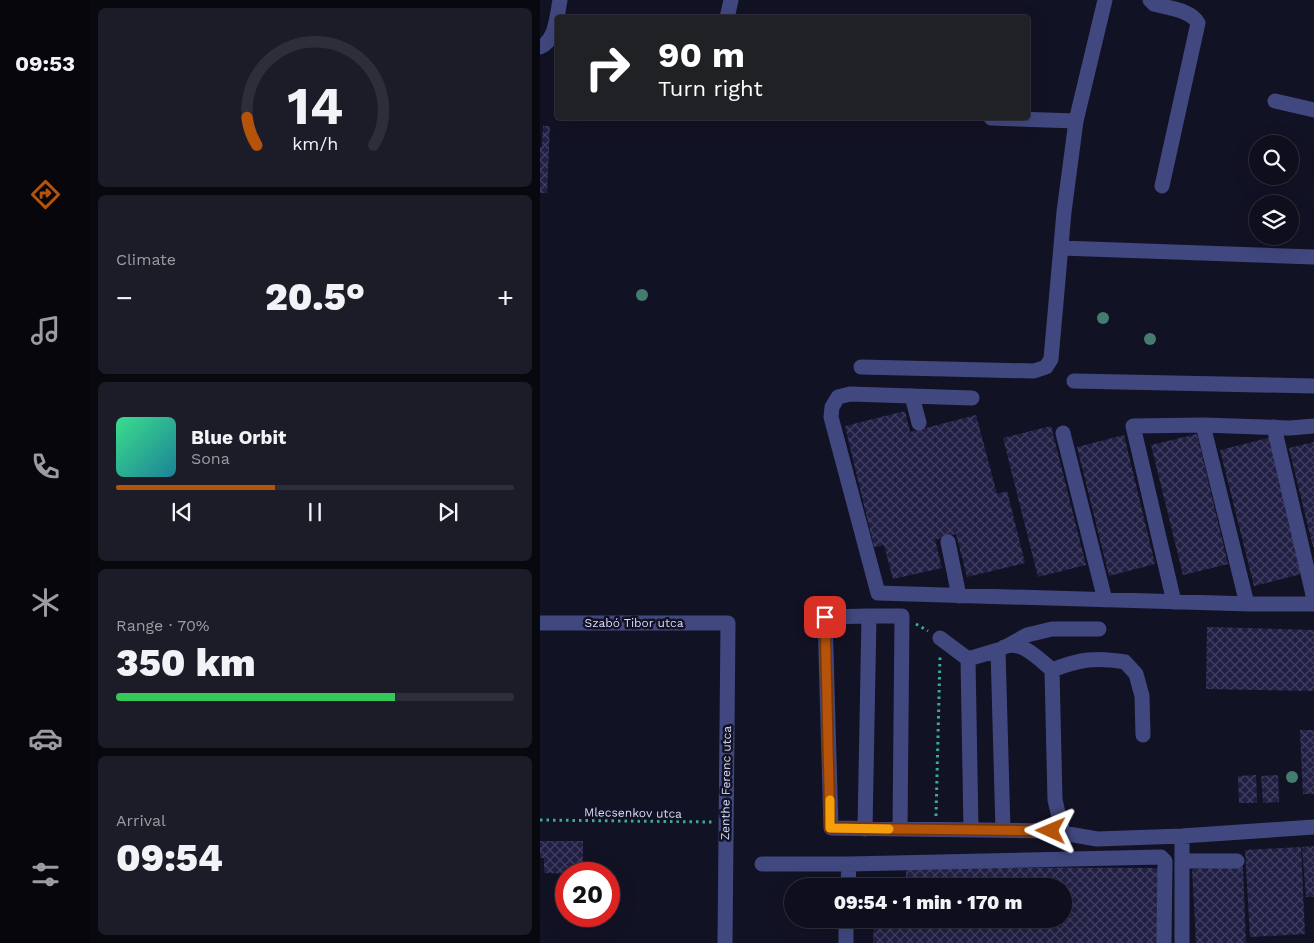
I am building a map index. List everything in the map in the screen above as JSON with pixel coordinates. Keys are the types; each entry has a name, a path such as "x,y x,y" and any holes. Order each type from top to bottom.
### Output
{"street":[{"path":"556,15 560,0"},
{"path":"728,15 731,0"},
{"path":"861,367 1034,371 1046,367 1051,359 1064,212 1076,121 1105,0"},
{"path":"1150,0 1154,4 1195,16 1198,23 1162,186"},
{"path":"540,47 551,38 555,21"},
{"path":"1275,101 1314,110"},
{"path":"1030,119 1076,121"},
{"path":"1061,248 1314,257"},
{"path":"1074,381 1314,386"},
{"path":"972,398 850,394 838,397 832,407 831,417 878,593 1247,604 1314,604"},
{"path":"912,396 918,423"},
{"path":"1203,425 1247,604"},
{"path":"1174,602 1133,426 1314,426"},
{"path":"1274,427 1314,599"},
{"path":"1063,434 1105,600"},
{"path":"948,542 959,596"},
{"path":"865,829 869,616"},
{"path":"900,829 902,616 825,617 830,828 935,830 1051,831 1097,838 1182,836 1314,827"},
{"name":"Szabó Tibor utca","path":"540,623 728,623"},
{"name":"Zenthe Ferenc utca","path":"725,943 728,623"},
{"path":"968,658 1003,647 1027,635 1052,629 1099,629"},
{"path":"940,638 968,658"},
{"path":"1003,647 1024,648 1052,670"},
{"path":"1003,647 1003,830"},
{"path":"968,658 971,830"},
{"path":"1052,670 1075,661 1103,658 1125,662 1136,674 1142,696 1143,735"},
{"path":"1052,670 1055,800 1063,833"},
{"path":"1182,836 1182,943"},
{"path":"762,864 849,864 1161,857 1165,860 1164,943"},
{"path":"1182,861 1237,860"},
{"path":"848,878 849,864"},
{"path":"846,928 846,943"}],"path":[{"path":"902,616 940,638 935,830"},
{"name":"Mlecsenkov utca","path":"540,820 725,822"}],"building":[{"path":"543,126 550,126 547,193 540,193 540,147 542,147"},
{"path":"905,411 910,432 976,415 997,494 1007,491 1025,563 967,577 956,534 935,540 942,568 893,579 884,545 874,547 845,426"},
{"path":"1051,426 1086,565 1038,577 1003,438"},
{"path":"1197,434 1228,564 1183,575 1151,445"},
{"path":"1124,435 1155,564 1109,576 1077,447"},
{"path":"1272,437 1305,573 1254,586 1220,450"},
{"path":"1314,442 1314,547 1313,547 1289,448"},
{"path":"1207,627 1314,630 1314,691 1206,689"},
{"path":"1300,730 1314,730 1314,794 1303,794"},
{"path":"1256,775 1257,803 1239,803 1238,776"},
{"path":"1278,775 1279,802 1263,803 1261,776"},
{"path":"540,841 583,841 583,862 555,862 555,873 544,873 544,858 540,858"},
{"path":"1314,846 1314,897 1306,897 1302,847"},
{"path":"1301,847 1305,934 1250,937 1245,850"},
{"path":"906,867 1159,868 1158,943 873,943 874,928 1072,928 1072,878 906,878"},
{"path":"1243,867 1246,943 1196,943 1192,869"}],"slow traffic":[{"path":"830,800 830,828 889,829"}],"route":[{"path":"825,617 830,828 1051,831"}]}
